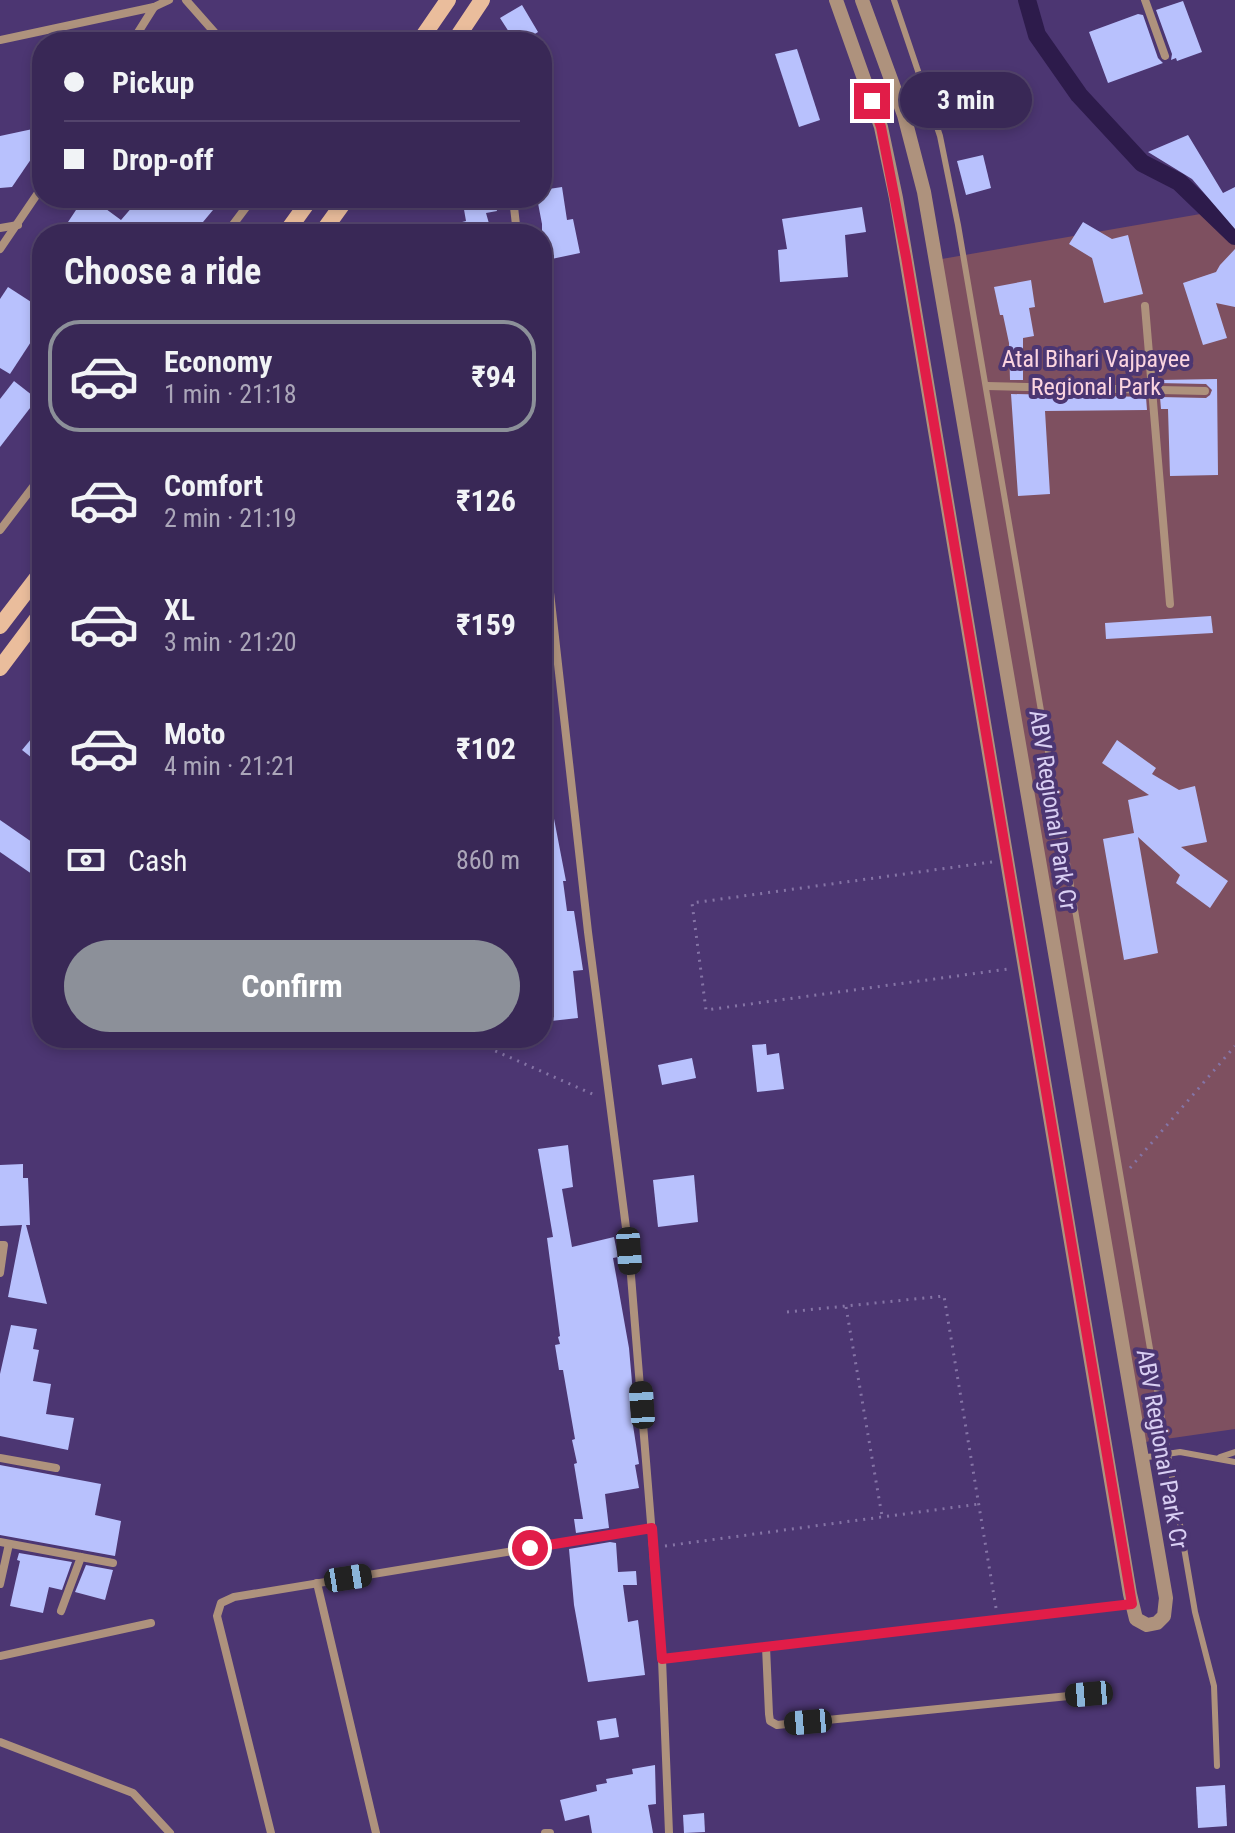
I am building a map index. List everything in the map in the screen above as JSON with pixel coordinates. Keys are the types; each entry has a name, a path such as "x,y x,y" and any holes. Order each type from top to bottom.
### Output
{"main road":[{"path":"426,32 448,0"},
{"path":"463,32 482,0"},
{"path":"0,626 32,584"},
{"path":"0,668 32,625"}],"street":[{"path":"37,32 154,7 169,0"},
{"path":"186,0 214,32"},
{"path":"662,1659 1132,1604 896,198 881,127 836,0"},
{"name":"ABV Regional Park Cr","path":"862,0 904,115 924,192 1166,1598 1164,1616 1157,1623 1147,1625 1136,1619 1132,1604"},
{"path":"1145,0 1165,56"},
{"path":"138,32 154,7"},
{"path":"0,40 32,33"},
{"path":"0,249 32,203"},
{"path":"0,228 18,225"},
{"path":"1145,306 1170,604"},
{"path":"987,386 1205,391"},
{"path":"0,530 32,488"},
{"path":"552,611 584,900 629,1251 662,1659 669,1833"},
{"path":"0,1245 4,1245 0,1273"},
{"path":"0,1458 56,1468"},
{"path":"271,1833 217,1616 221,1603 234,1597 652,1528"},
{"path":"0,1584 4,1543 113,1563"},
{"path":"61,1611 81,1557"},
{"path":"317,1583 376,1833"},
{"path":"0,1656 151,1623"},
{"path":"766,1647 769,1714 770,1721 777,1725 1089,1694"},
{"path":"0,1742 133,1793 170,1833"}],"lane":[{"path":"894,0 940,136 987,386 1195,1612 1214,1686 1217,1766"},
{"path":"1141,1458 1168,1452 1220,1457 1235,1462"},
{"path":"1220,1457 1235,1452"}],"path":[{"path":"1008,860 692,903 706,1010 1025,967"},
{"path":"1121,1179 1235,1046"},
{"path":"488,1048 610,1102"},
{"path":"787,1312 944,1296 997,1620"},
{"path":"846,1307 882,1517"},
{"path":"653,1547 979,1504"}],"green space":[{"name":"Atal Bihari Vajpayee Regional Park","path":"1235,208 1235,1429 1138,1443 936,260"}],"building":[{"path":"1183,1 1202,52 1177,61 1176,58 1171,60 1172,54 1156,10"},
{"path":"522,5 538,32 509,32 500,18"},
{"path":"1138,14 1143,15 1158,58 1163,63 1108,83 1089,32"},
{"path":"797,49 820,120 799,127 775,54"},
{"path":"1027,90 1033,106 1007,116 1001,99"},
{"path":"972,97 978,121 951,128 946,103"},
{"path":"32,129 32,158 12,187 0,188 0,136"},
{"path":"1188,135 1223,193 1235,187 1235,229 1192,179 1148,152"},
{"path":"983,155 991,188 966,195 957,161"},
{"path":"562,187 567,220 573,219 580,253 552,259 552,224 542,224 539,208 552,208 552,188"},
{"path":"862,207 866,232 845,235 848,277 780,282 778,250 787,249 782,219"},
{"path":"74,208 105,208 121,220 131,208 215,208 201,224 67,224 76,210"},
{"path":"464,208 496,208 497,211 486,213 489,224 454,224 466,221"},
{"path":"1083,222 1112,239 1128,235 1143,294 1104,303 1092,258 1069,244"},
{"path":"1235,249 1235,307 1216,303 1227,338 1203,345 1183,283 1216,272"},
{"path":"1031,280 1035,307 1029,308 1034,336 1023,338 1023,380 1010,380 1009,343 994,287"},
{"path":"8,287 32,303 32,340 10,374 0,368 0,299"},
{"path":"1217,379 1218,475 1170,476 1168,409 1161,409 1160,397 1206,398 1212,390 1206,384 1158,383 1158,380"},
{"path":"14,381 32,395 32,405 0,447 0,399"},
{"path":"1011,394 1146,397 1147,410 1045,411 1050,494 1018,496"},
{"path":"1211,616 1213,633 1106,639 1105,623"},
{"path":"32,738 32,758 22,750"},
{"path":"1117,740 1156,768 1152,774 1179,790 1195,786 1207,842 1181,847 1228,881 1210,908 1176,883 1180,875 1138,837 1158,953 1124,960 1103,839 1134,833 1128,800 1149,795 1102,763"},
{"path":"552,808 566,881 563,881 567,911 574,911 583,970 573,971 578,1018 552,1021"},
{"path":"0,820 32,842 32,874 0,852"},
{"path":"766,1044 767,1055 779,1053 784,1089 757,1092 752,1045"},
{"path":"692,1058 696,1078 662,1085 658,1065"},
{"path":"568,1145 573,1187 562,1189 572,1247 614,1237 618,1257 613,1258 629,1348 634,1405 630,1406 639,1464 635,1465 639,1488 605,1494 609,1528 576,1533 574,1519 583,1519 574,1464 577,1463 572,1440 575,1439 563,1370 559,1370 555,1345 560,1344 560,1336 547,1238 553,1237 538,1149"},
{"path":"23,1164 23,1178 28,1178 30,1225 26,1225 47,1304 8,1297 22,1225 0,1226 0,1165"},
{"path":"694,1175 698,1222 658,1227 653,1180"},
{"path":"11,1325 37,1329 33,1349 39,1350 33,1381 51,1384 46,1414 74,1418 68,1450 0,1436 0,1374"},
{"path":"0,1465 101,1484 95,1515 121,1521 115,1556 0,1535"},
{"path":"616,1543 618,1572 636,1571 637,1585 623,1585 628,1622 638,1620 645,1675 588,1682 574,1605 569,1549"},
{"path":"19,1553 72,1562 62,1590 49,1587 43,1613 10,1606"},
{"path":"86,1565 113,1570 105,1600 75,1592"},
{"path":"616,1718 619,1737 600,1740 597,1721"},
{"path":"655,1765 656,1804 648,1805 653,1833 592,1833 589,1815 565,1821 560,1800 597,1791 596,1785 607,1783 606,1779 633,1774 632,1769"},
{"path":"1225,1785 1227,1826 1198,1828 1196,1787"},
{"path":"704,1813 705,1832 684,1833 683,1815"}],"waterway":[{"path":"1027,0 1037,35 1079,95 1142,163 1179,182 1235,236"}],"route":[{"path":"530,1548 652,1528 662,1659 1132,1604 896,198 881,127 872,101"}]}
